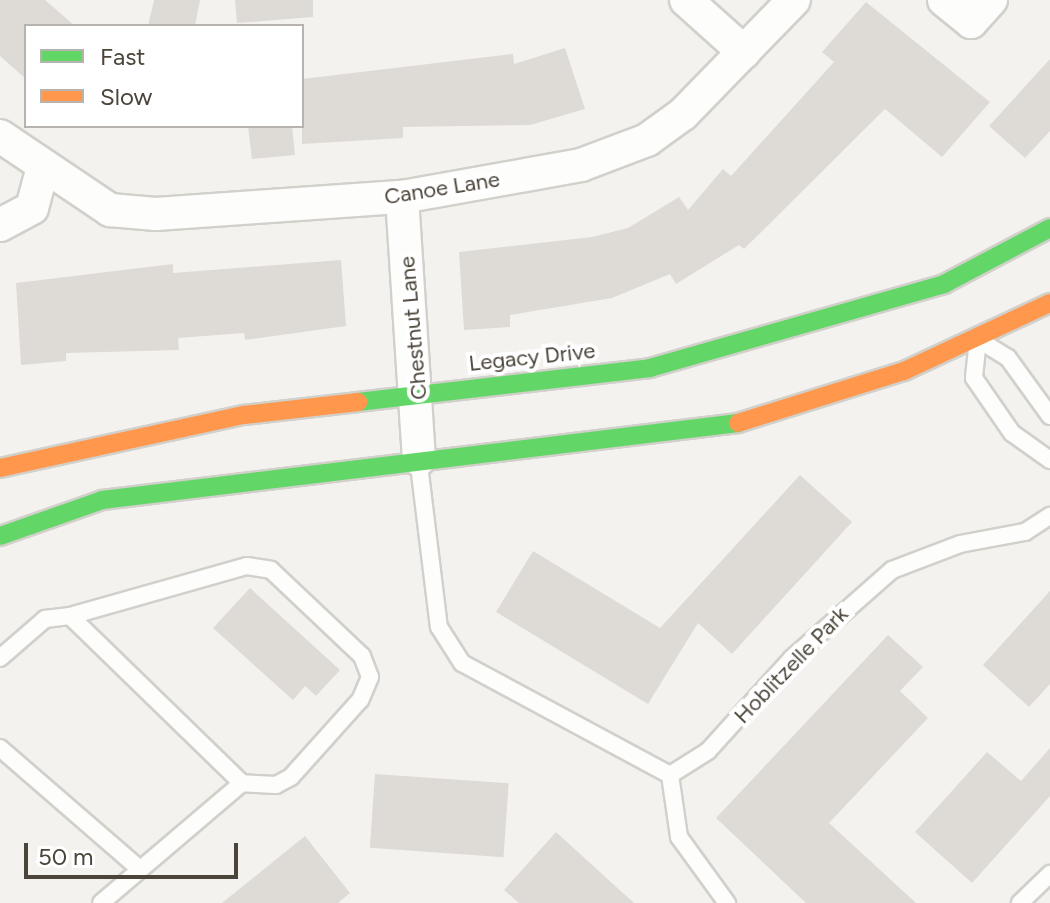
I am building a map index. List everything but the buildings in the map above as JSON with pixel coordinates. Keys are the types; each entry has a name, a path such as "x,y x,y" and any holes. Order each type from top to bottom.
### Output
{"main road":[{"name":"Legacy Drive","path":"0,468 244,415 420,392 650,368 944,284 1050,228"},
{"path":"944,284 978,339"},
{"path":"0,536 102,500 419,459 600,445 731,425 904,371 1050,303"}],"street":[{"path":"686,0 744,52"},
{"name":"Canoe Lane","path":"0,136 93,204 141,212 402,197 618,153 683,114 794,0"},
{"path":"944,0 971,22 991,0"},
{"path":"0,225 32,208 43,167"},
{"name":"Chestnut Lane","path":"402,197 420,392 419,459"}],"lane":[{"path":"1050,416 1008,358 978,339 974,378 1012,433 1050,460"},
{"path":"419,459 439,627 462,663 670,775 679,837 727,903"},
{"name":"Hoblitzelle Park","path":"670,775 708,751 791,659 892,570 960,544 1025,532 1050,516"},
{"path":"0,658 45,619 70,616 247,566 271,570 362,656 370,677 360,700 291,777 276,785 242,783 70,616"},
{"path":"0,748 136,866"},
{"path":"101,903 136,866 242,783"},
{"path":"1020,903 1050,874"}],"traffic: fast":[{"path":"358,402 650,368 944,284 1050,228"},
{"path":"0,536 102,500 738,423"}],"traffic: slow":[{"path":"738,423 904,371 1050,303"},
{"path":"0,468 244,415 358,402"}]}
